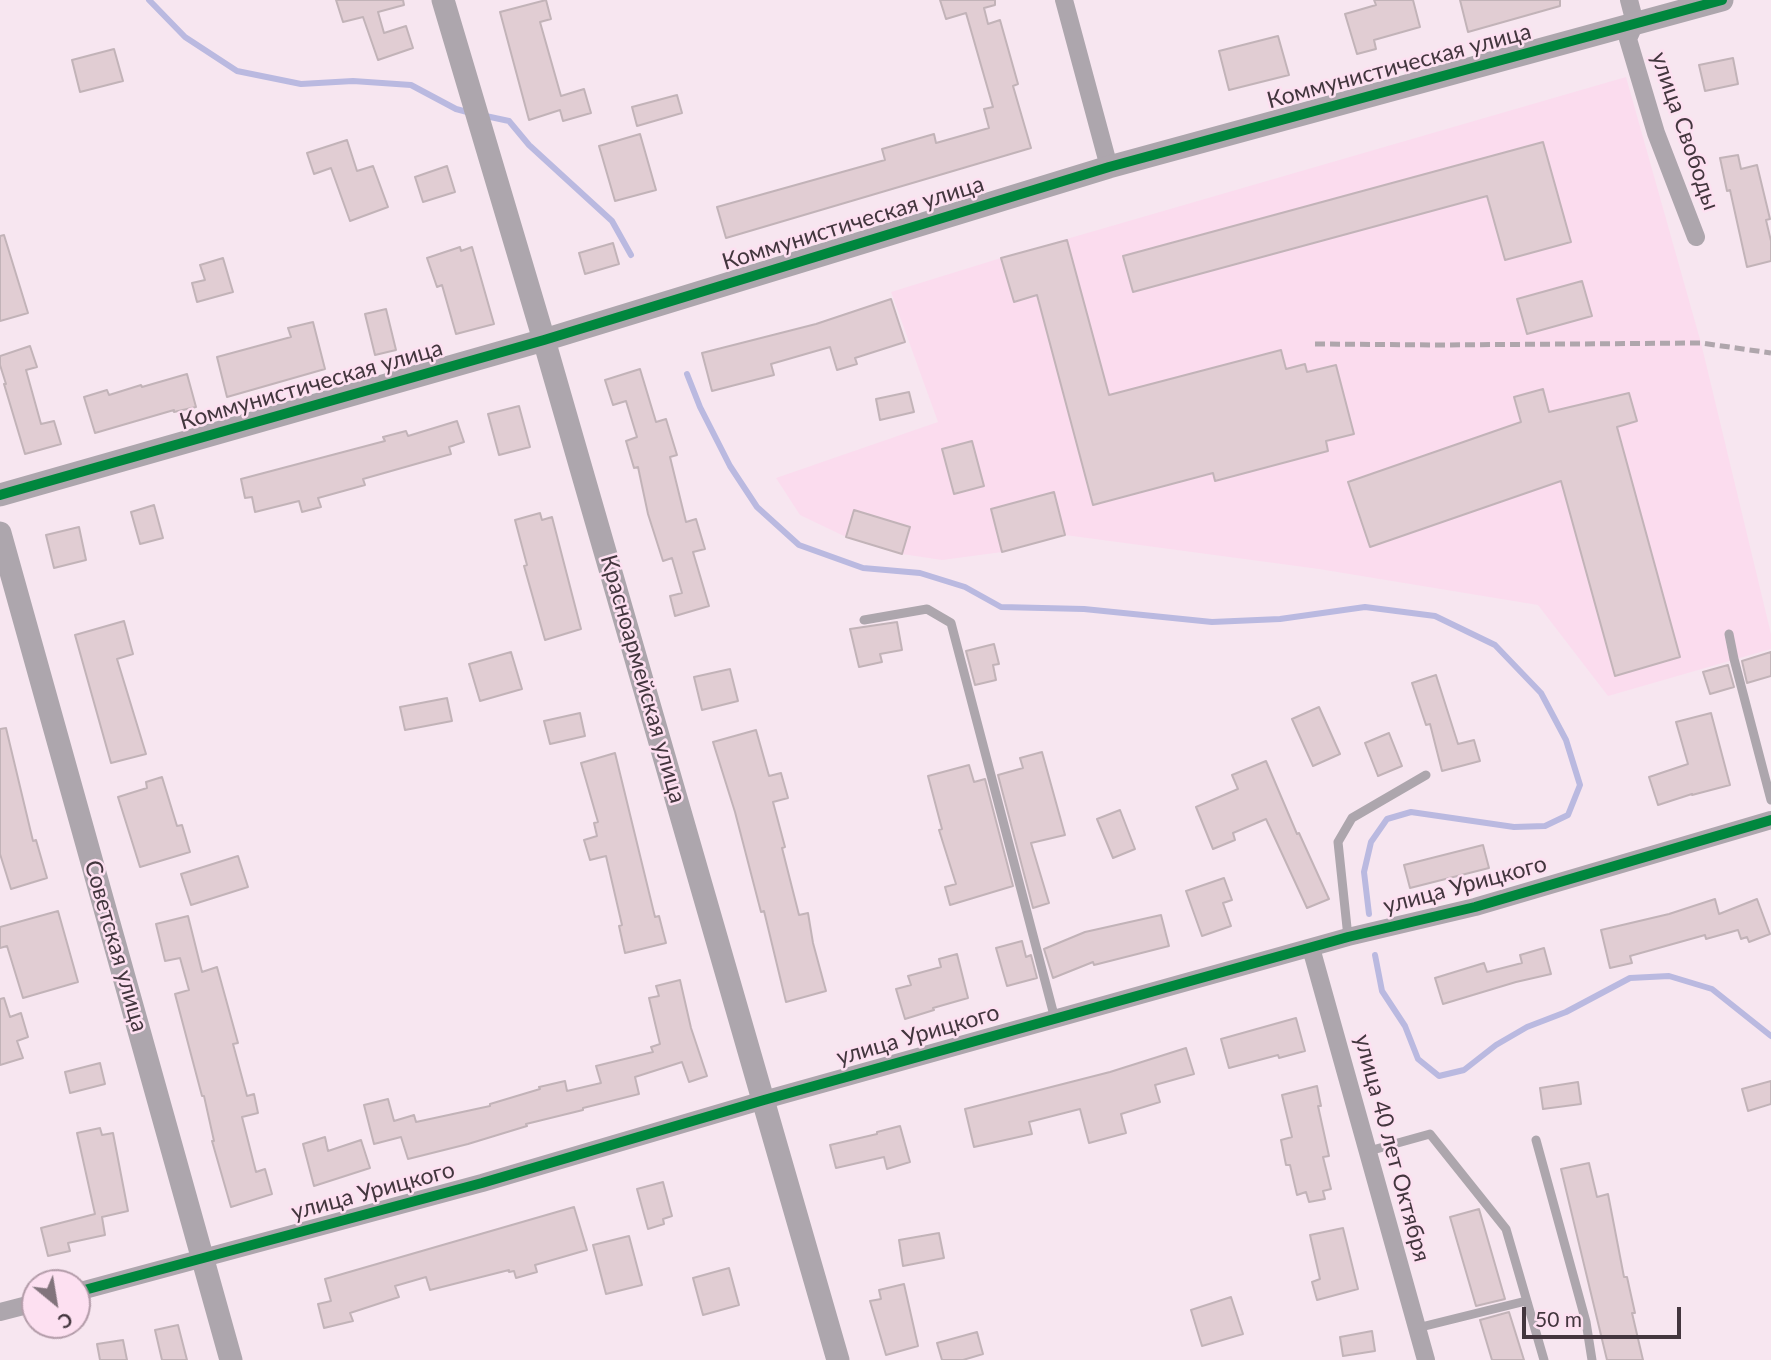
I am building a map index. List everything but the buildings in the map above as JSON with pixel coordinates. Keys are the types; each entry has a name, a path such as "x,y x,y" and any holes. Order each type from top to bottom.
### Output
{"street":[{"name":"Красноармейская улица","path":"443,0 838,1360"},
{"path":"1064,0 1109,167"},
{"name":"улица Свободы","path":"1629,0 1635,23 1628,38 1657,133 1696,237"},
{"name":"Коммунистическая улица","path":"0,495 544,341 1109,167 1722,0"},
{"name":"Советская улица","path":"0,533 231,1360"},
{"name":"улица Урицкого","path":"91,1288 482,1183 764,1100 1348,937 1475,907 1771,820"},
{"name":"улица 40 лет Октября","path":"1311,948 1426,1360"},
{"path":"0,1312 21,1307"}],"lane":[{"path":"864,620 927,609 951,623 1055,1019"},
{"path":"1729,634 1771,800"},
{"path":"1348,937 1338,842 1352,818 1426,775"},
{"path":"1369,1151 1430,1133 1506,1230 1544,1360"},
{"path":"1536,1140 1586,1322 1592,1360"},
{"path":"1416,1328 1526,1301"}],"shaded area":[{"path":"1626,77 1701,343 1771,634 1771,649 1608,696 1538,605 1319,569 1065,535 1002,552 942,560 902,554 846,537 800,515 776,478 938,422 891,292"}],"waterway":[{"path":"149,0 185,37 237,71 301,84 353,81 411,85 456,109 471,113"},
{"path":"481,115 509,121 529,145 612,221 631,255"},
{"path":"687,374 700,407 730,466 757,507 799,545 863,568 920,573 965,587 1001,607 1084,609 1212,622 1280,619 1365,607 1435,616 1495,645 1541,693 1566,740 1580,785 1568,815 1545,826 1514,827 1411,812 1387,819 1371,842 1364,872 1369,914"},
{"path":"1375,955 1382,991 1405,1026 1418,1059 1439,1076 1464,1070 1496,1045 1527,1027 1566,1012 1630,978 1669,976 1712,989 1771,1036"}],"railway":[{"path":"1315,344 1701,343 1771,353"}],"cycle path":[{"path":"0,495 544,340 1109,167 1722,0"},
{"path":"91,1288 482,1183 764,1100 1348,937 1475,907 1771,820"}]}
